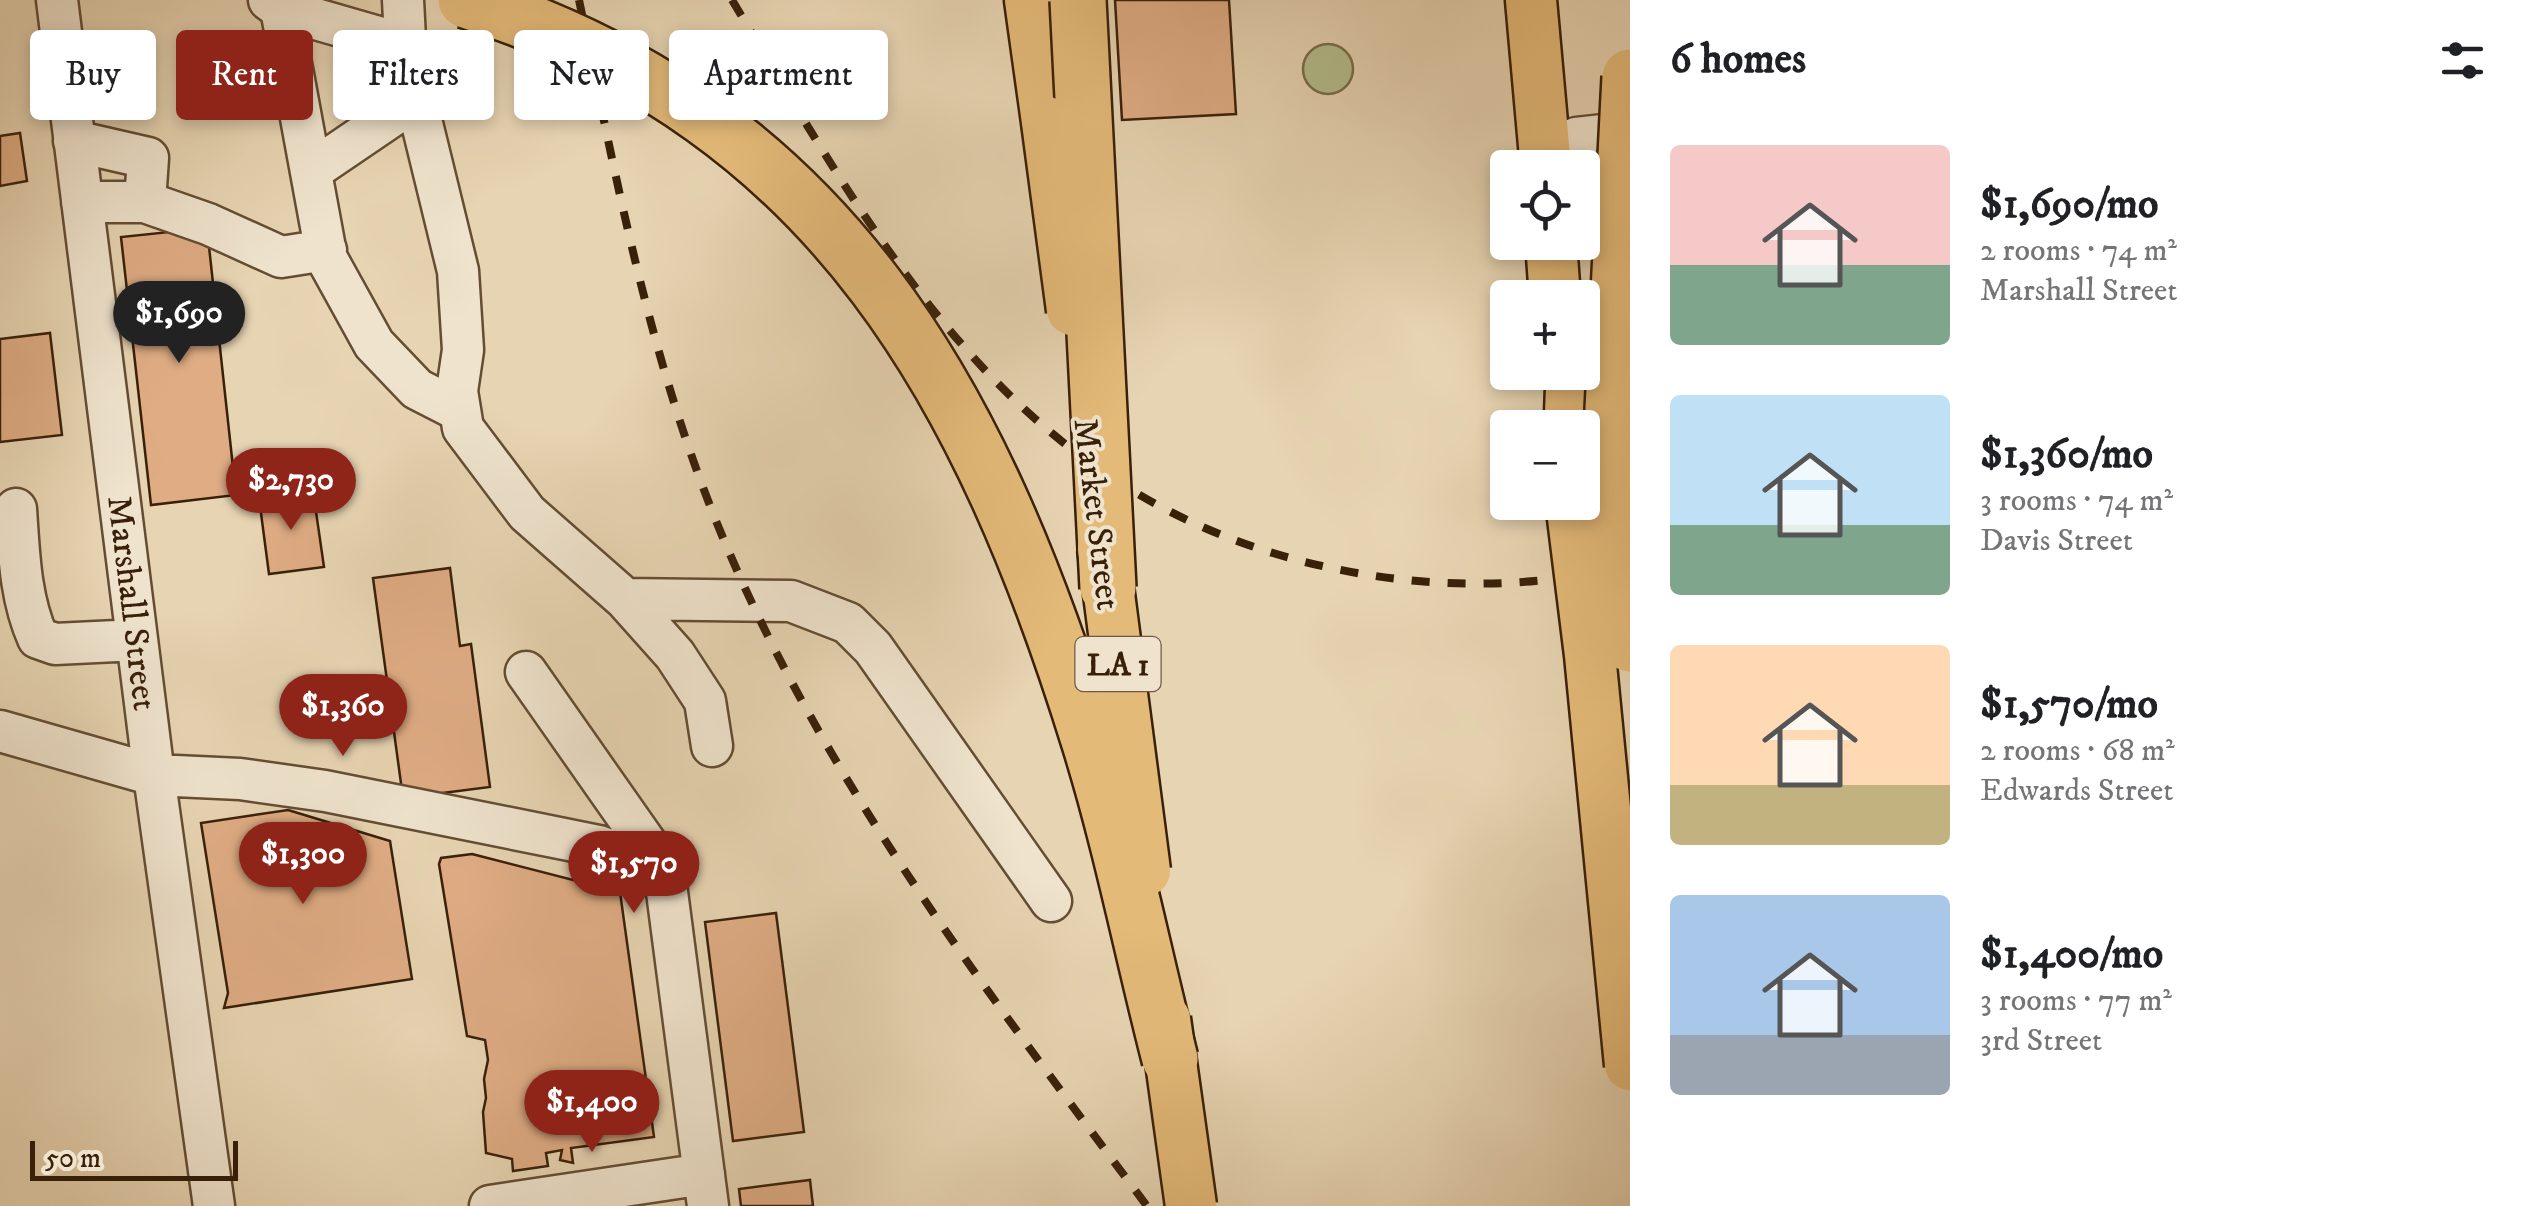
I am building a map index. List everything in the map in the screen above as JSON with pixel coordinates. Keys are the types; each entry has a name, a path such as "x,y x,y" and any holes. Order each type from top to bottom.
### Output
{"highway":[{"path":"466,0 555,32 600,54 645,78 729,135 804,202 844,245 918,343 990,478 1047,614 1099,774 1170,1059"},
{"path":"1078,0 1108,588"},
{"path":"1584,280 1605,134 1630,48"},
{"path":"1630,77 1613,409 1630,644"}],"main road":[{"name":"Market Street","path":"1030,0 1191,1206"},
{"path":"1531,0 1560,150"},
{"path":"1573,520 1630,1065"}],"street":[{"name":"Marshall Street","path":"57,0 154,775 214,1206"},
{"path":"402,0 405,30"},
{"path":"360,30 275,4 327,259 374,344 417,389 460,411"},
{"path":"311,171 386,120"},
{"path":"422,120 458,270 463,350 457,391 464,428 527,514 625,599 675,655 705,701 712,746"},
{"path":"1571,150 1630,132"},
{"path":"74,141 148,158 145,202"},
{"path":"82,202 145,202 208,224 281,257 326,250"},
{"path":"16,509 20,570 30,622 38,638 55,644 137,640"},
{"path":"625,599 792,602 848,623 873,648 1052,901"},
{"path":"490,1206 706,1190 664,869 526,672"},
{"path":"0,731 154,775 240,779 325,792 599,846 664,869"}],"green space":[{"path":"1328,44 1345,52 1353,69 1345,86 1328,94 1311,86 1303,69 1311,52"}],"building":[{"path":"1115,0 1229,0 1236,114 1122,120"},
{"path":"20,133 27,181 0,186 0,136"},
{"path":"207,228 236,495 151,505 121,237"},
{"path":"50,333 62,435 0,442 0,339"},
{"path":"313,491 324,567 269,574 259,498"},
{"path":"450,568 460,646 471,644 490,787 403,798 373,578"},
{"path":"288,810 390,841 412,979 224,1008 228,993 201,823"},
{"path":"472,854 620,892 654,1137 571,1148 573,1163 560,1160 562,1150 546,1153 548,1166 513,1171 512,1159 486,1153 485,1040 467,1036 439,864 441,858"},
{"path":"776,913 804,1132 733,1141 705,922"},
{"path":"810,1180 813,1206 741,1206 739,1189"}],"railway":[{"path":"579,0 631,243 662,363 701,482 742,581 789,677 898,860 1020,1035 1147,1206"},
{"path":"732,0 845,186 905,274 970,354 1043,426 1126,487 1221,535 1368,575 1481,584 1556,579 1630,564"}]}
